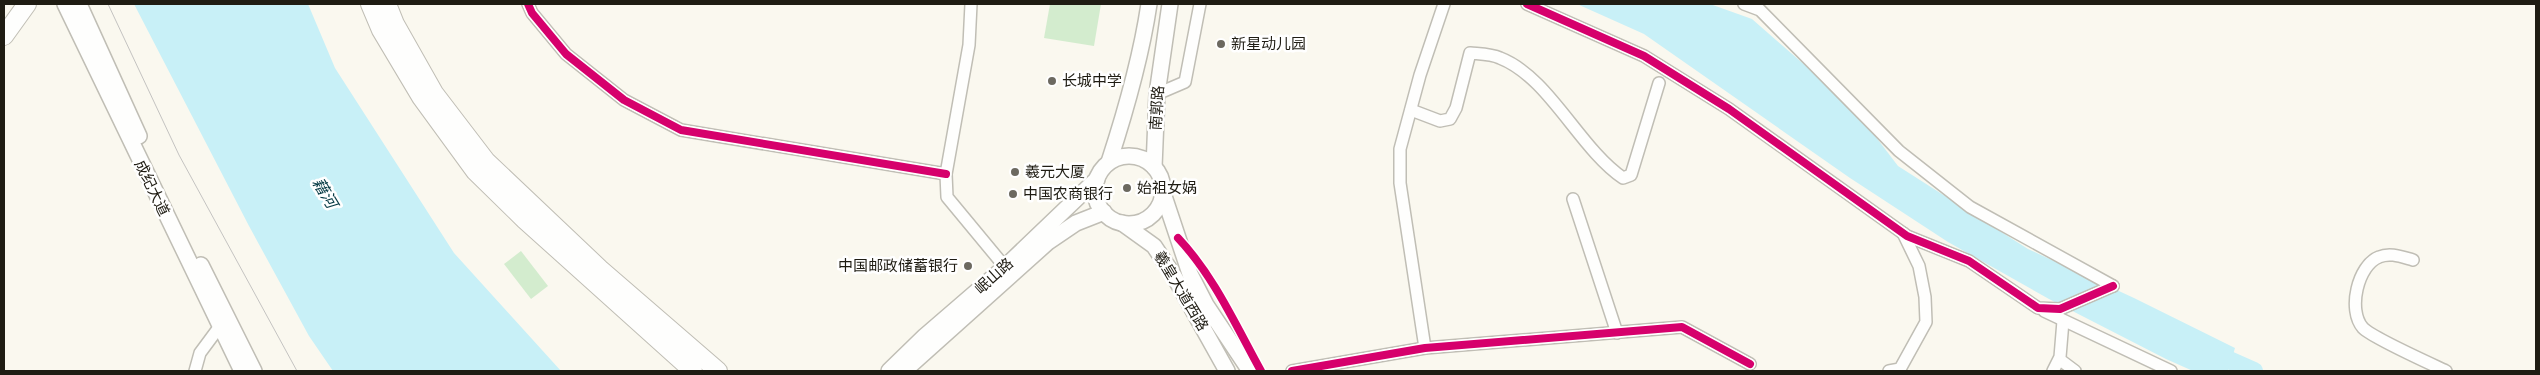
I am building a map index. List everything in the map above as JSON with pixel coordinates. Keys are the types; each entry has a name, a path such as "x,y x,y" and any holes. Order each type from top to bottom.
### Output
{"highway":[{"path":"5,28 18,4"},
{"path":"5,28 27,4"},
{"path":"370,4 381,30 421,97 475,170 525,220 693,371"},
{"path":"387,4 395,24 434,92 486,161 600,269 718,371"}],"main road":[{"name":"成纪大道","path":"65,4 242,371"},
{"name":"成纪大道","path":"79,4 160,181 254,371"},
{"path":"1109,162 1129,156 1143,159 1154,167 1161,179 1163,193 1158,207 1149,217 1136,223 1122,223 1104,212 1097,200 1097,179 1109,162 1125,114 1141,48 1149,4"},
{"name":"南郭路","path":"1154,167 1157,94 1170,4"},
{"name":"岷山路","path":"889,371 1005,267 1097,179"},
{"name":"羲皇大道西路","path":"1163,193 1190,274 1206,305 1250,371"},
{"name":"岷山路","path":"904,371 1048,242 1076,223 1104,212"},
{"name":"羲皇大道西路","path":"1122,223 1154,246 1174,276 1228,371"}],"street":[{"path":"528,4 532,13 566,54 624,100 681,130 946,174"},
{"path":"971,4 969,45 946,174 947,197 1005,267"},
{"path":"1157,94 1185,82 1200,4"},
{"path":"1425,348 1400,183 1400,149 1444,4"},
{"path":"1527,4 1644,56 1730,109 1902,232 1970,262 2038,308 2065,318 2171,371"},
{"path":"1744,4 1760,10 1899,151 1970,207 2113,286 2065,318 2060,357 2053,371"},
{"path":"1411,110 1440,122 1450,118 1456,108 1470,52 1500,57 1528,75 1607,164 1623,178 1631,175 1659,83"},
{"path":"1573,199 1617,333"},
{"path":"1889,371 1900,369 1926,322 1925,297 1919,266 1902,232"},
{"path":"2413,260 2387,255 2374,260 2356,294 2355,313 2365,330 2446,371"},
{"path":"2065,318 2061,367 2075,371"},
{"path":"195,371 200,353 220,326"},
{"path":"1292,371 1425,348 1682,327 1750,364"}],"green space":[{"path":"1050,4 1101,4 1094,46 1044,38"},
{"path":"521,251 548,286 531,299 504,264"}],"water":[{"name":"藉河","path":"134,4 308,4 335,68 454,253 561,371 333,371 309,336 249,226"},
{"path":"1577,4 1710,4 1752,19 1853,107 1898,166 2028,249 2134,298 2235,348 2228,371 2193,371 2049,299 1948,242 1850,178 1644,34"}],"waterway":[{"path":"2211,352 2254,371"}],"tram line":[{"path":"108,4 179,155 297,371"}],"cycle path":[{"path":"528,4 532,13 566,54 624,100 681,130 946,174"},
{"path":"1527,4 1644,56 1729,109 1907,236 1969,261 2038,308 2060,309 2113,286"},
{"path":"1178,238 1203,268 1261,371"},
{"path":"1292,371 1425,348 1682,327 1750,364"}],"place":[{"name":"新星动儿园","path":"1221,44"},
{"name":"长城中学","path":"1052,81"},
{"name":"羲元大厦","path":"1015,172"},
{"name":"始祖女娲","path":"1127,188"},
{"name":"中国农商银行","path":"1013,194"},
{"name":"中国邮政储蓄银行","path":"968,266"}]}
